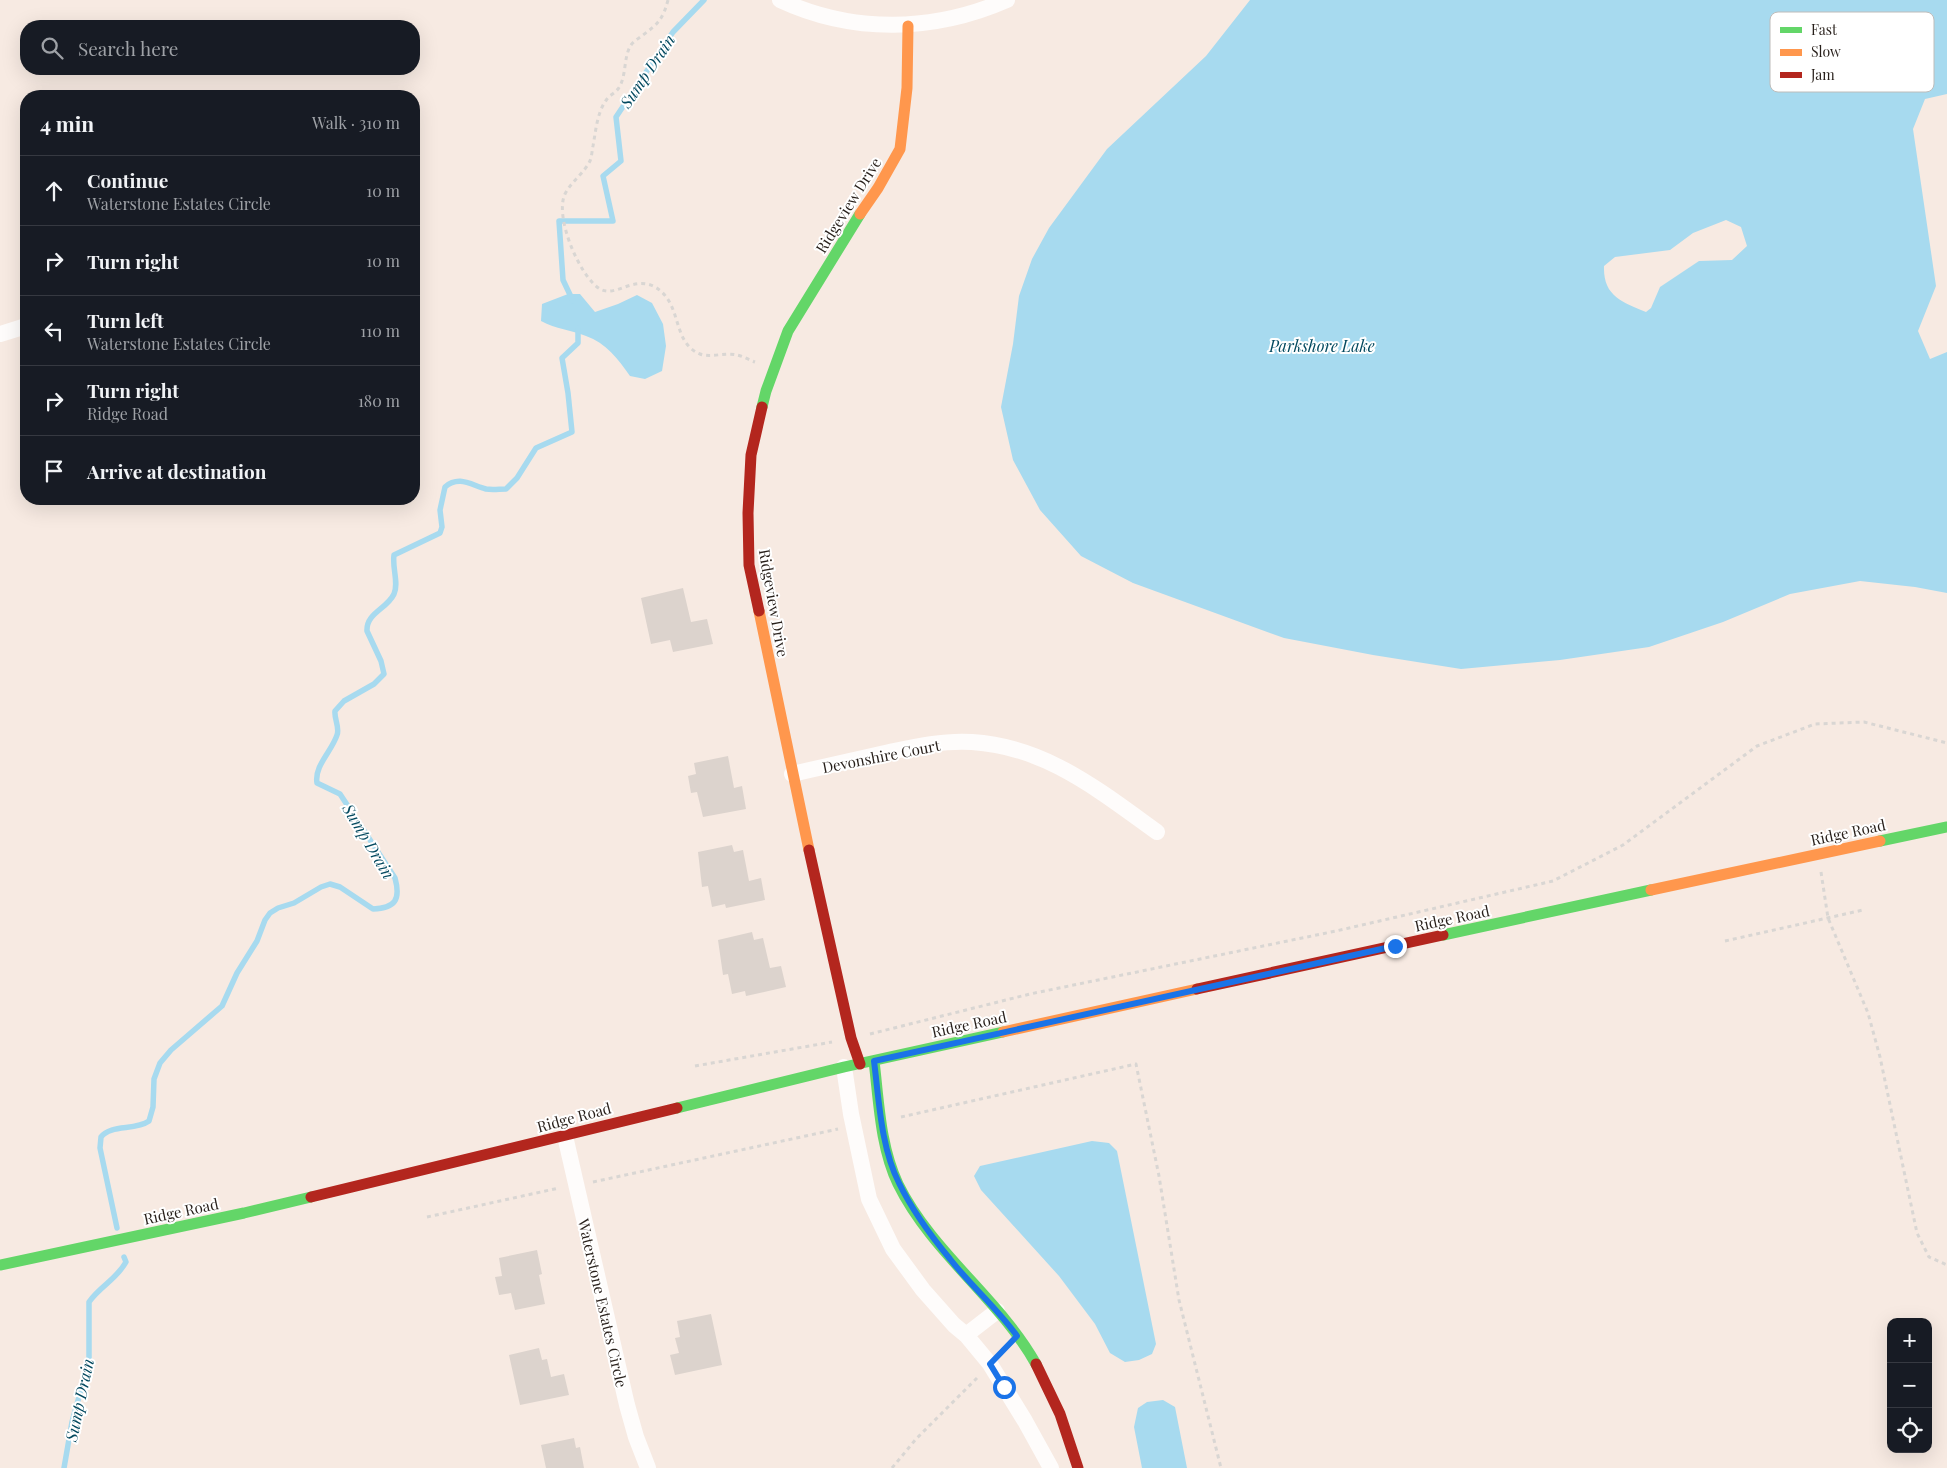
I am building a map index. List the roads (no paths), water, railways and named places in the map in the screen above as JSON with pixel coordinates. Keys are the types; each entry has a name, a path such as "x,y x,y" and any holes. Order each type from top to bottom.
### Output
{"street":[{"path":"780,0 812,13 878,26 908,26 957,18 984,10 1007,0"},
{"name":"Ridgeview Drive","path":"852,1065 851,1038 792,774 749,565 750,455 766,391 788,331 848,231 878,188 900,149 907,88 908,26"},
{"path":"0,334 20,328"},
{"name":"Devonshire Court","path":"792,774 919,746 951,742 986,744 1010,748 1058,766 1083,780 1157,832"},
{"name":"Ridge Road","path":"0,1265 244,1213 852,1065 1818,853 1947,827"},
{"path":"874,1061 881,1121 898,1182 923,1223 950,1260 997,1311 1036,1363 1056,1402 1078,1468"},
{"path":"852,1065 851,1114 869,1200 893,1250 923,1290 954,1326 966,1335 990,1364 1051,1468"},
{"name":"Waterstone Estates Circle","path":"565,1136 626,1405 648,1468"},
{"path":"966,1335 997,1311"}],"water":[{"name":"Parkshore Lake","path":"1250,0 1947,0 1947,94 1925,99 1913,129 1936,286 1918,331 1930,359 1947,352 1947,593 1915,587 1860,581 1790,594 1723,622 1649,647 1560,660 1461,669 1284,638 1133,583 1081,556 1040,510 1013,460 1001,407 1013,344 1019,296 1032,259 1049,228 1107,149 1206,56","holes":["1726,220 1741,227 1747,246 1732,260 1699,261 1660,287 1651,308 1646,312 1629,305 1616,296 1607,284 1605,276 1604,266 1615,257 1670,250 1693,233"]},
{"path":"568,294 580,294 595,312 637,295 652,303 663,324 666,346 662,371 645,379 630,376 606,347 600,343 586,336 541,321 542,304"},
{"path":"1092,1141 1109,1143 1117,1151 1156,1344 1152,1354 1139,1360 1125,1362 1110,1353 1095,1324 1059,1276 981,1190 974,1176 980,1166"},
{"path":"1163,1400 1175,1407 1187,1468 1142,1468 1134,1427 1138,1408 1147,1402"}],"waterway":[{"name":"Sump Drain","path":"573,301 563,280 559,221 613,221 603,176 621,161 616,117 673,32 704,0"},
{"name":"Sump Drain","path":"117,1228 100,1148 101,1137 111,1130 137,1126 149,1121 153,1107 154,1079 160,1063 171,1050 222,1006 237,973 257,941 265,920 270,913 330,884 340,887 373,909 387,907 394,901 397,892 395,878 340,794 317,783 318,771 338,732 335,711 344,701 374,684 384,674 381,661 367,631 368,625 373,615 387,604 394,594 396,585 394,555 440,533 442,527 440,510 445,487 450,483 460,481 486,489 506,489 517,478 536,448 572,432 562,358 578,343 578,328"},
{"name":"Sump Drain","path":"64,1468 72,1422 89,1361 89,1302 122,1268 126,1262 124,1257"}]}
